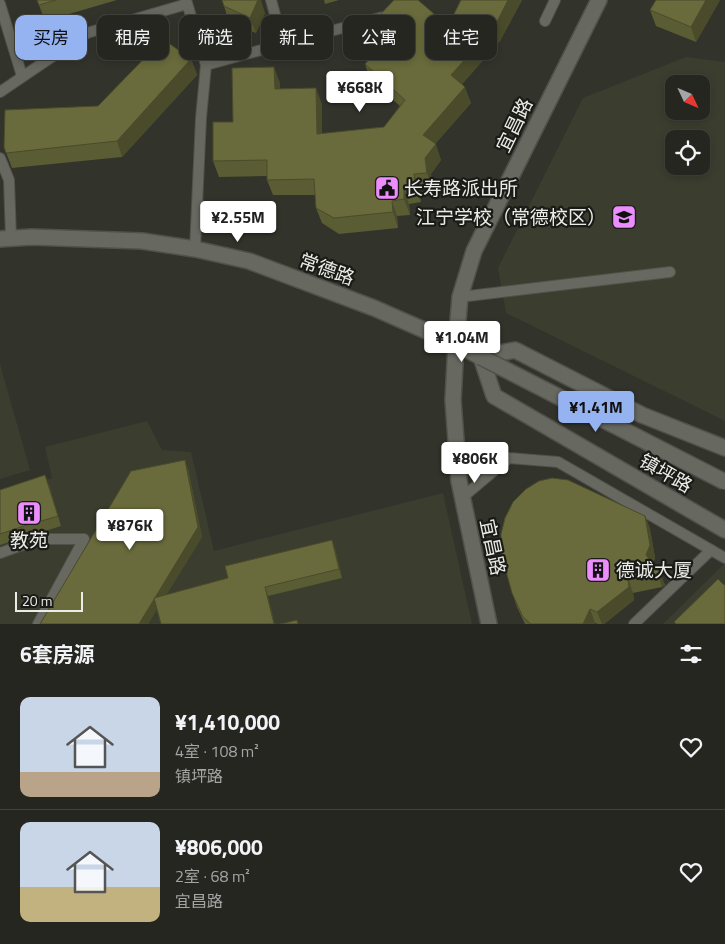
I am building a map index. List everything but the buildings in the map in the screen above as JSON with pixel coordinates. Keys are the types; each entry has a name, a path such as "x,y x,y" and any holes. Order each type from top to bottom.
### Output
{"street":[{"name":"宜昌路","path":"489,624 459,481 453,400 460,296 474,251 599,0"},
{"name":"常德路","path":"5,239 32,237 142,241 195,249 249,261 374,308 456,344"},
{"name":"镇坪路","path":"456,344 725,482"},
{"path":"481,357 515,350 642,415 725,448"},
{"name":"镇坪路","path":"481,357 494,396 725,530"}],"lane":[{"path":"271,0 275,15"},
{"path":"545,21 555,0"},
{"path":"0,92 88,33 187,2 206,64 201,118 195,249"},
{"path":"0,4 22,76"},
{"path":"206,64 261,50"},
{"path":"0,158 9,180 5,239"},
{"path":"460,296 670,272"},
{"path":"463,497 509,458 558,462 725,558"},
{"path":"0,553 39,539 84,539 38,624"},
{"path":"634,624 711,550"}],"shaded area":[{"name":"江宁学校（常德校区）","path":"686,57 725,62 725,421 506,313 498,268 583,98"},
{"path":"0,364 30,470 0,479"},
{"path":"147,421 162,450 191,452 214,551 443,493 472,624 0,624 0,493 52,478 45,447"},
{"path":"725,563 725,624 663,624"}],"place":[{"name":"长寿路派出所","path":"387,188"},
{"name":"江宁学校（常德校区）","path":"624,217"},
{"name":"教苑","path":"29,513"},
{"name":"德诚大厦","path":"598,570"}]}
